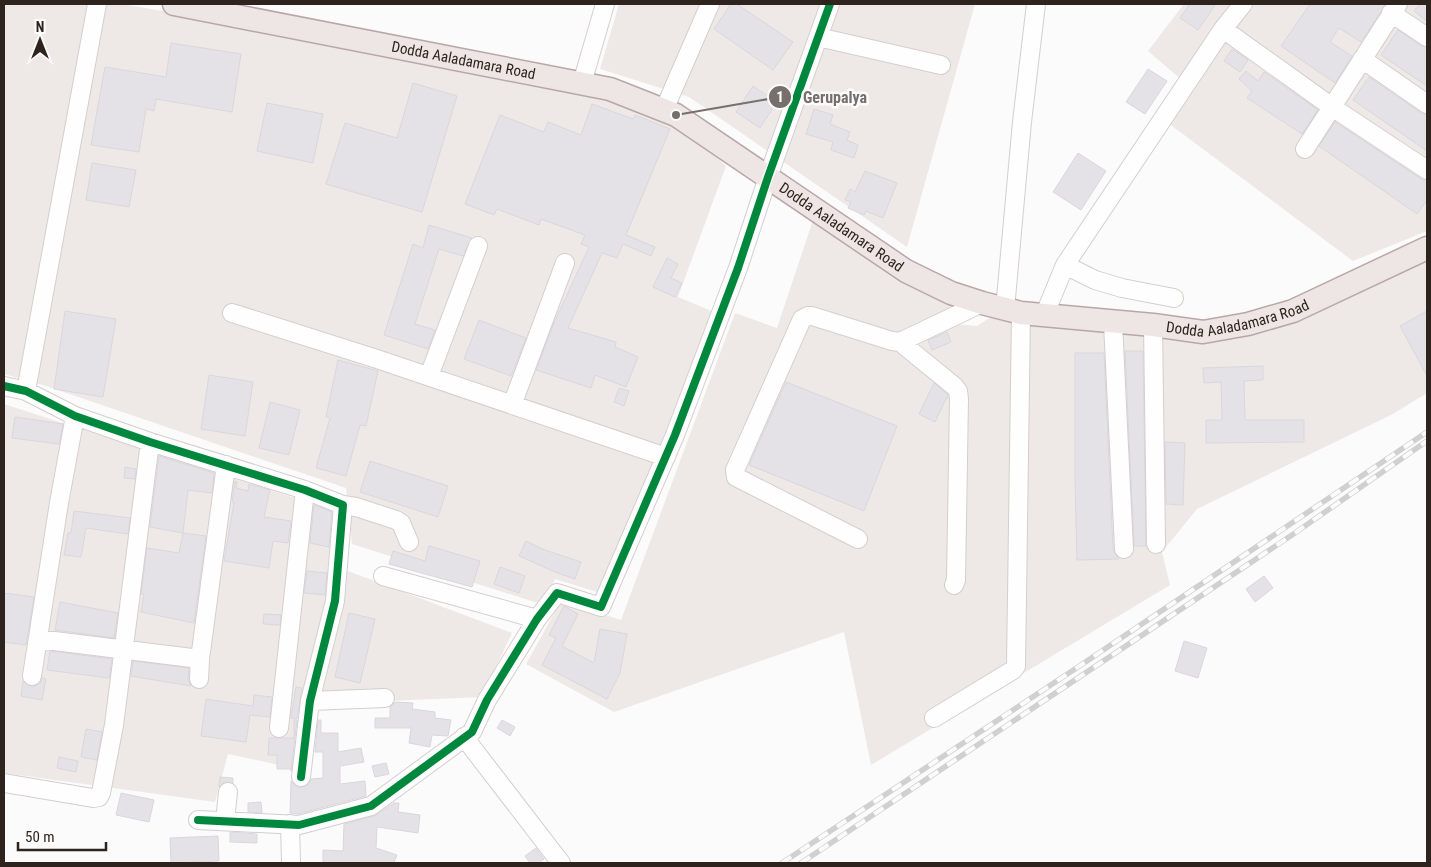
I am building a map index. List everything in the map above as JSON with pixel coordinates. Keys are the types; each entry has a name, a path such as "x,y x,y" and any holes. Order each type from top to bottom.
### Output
{"main road":[{"name":"Dodda Aaladamara Road","path":"174,4 214,7 610,89 676,114 906,271 951,293 1013,311 1044,316 1153,325 1203,332 1248,324 1292,310 1427,248"}],"street":[{"path":"26,391 97,4"},
{"path":"582,83 605,4"},
{"path":"664,110 710,4"},
{"path":"198,820 223,826 299,825 371,806 472,732 487,700 537,619 557,592 601,607 666,457 738,268 768,177 830,4"},
{"path":"934,718 1013,670 1016,666 1013,311 1022,122 1036,4"},
{"path":"1044,316 1065,265 1223,29 1242,4"},
{"path":"1305,149 1394,8 1427,37"},
{"path":"1223,29 1332,107 1427,170"},
{"path":"818,37 941,65"},
{"path":"1362,59 1427,104"},
{"path":"429,376 478,246"},
{"path":"512,405 565,263"},
{"path":"1065,265 1095,280 1122,288 1174,298"},
{"path":"858,539 738,480 736,477 735,470 802,319 812,316 892,342 900,342 982,303"},
{"path":"232,313 429,376 666,457"},
{"path":"1113,323 1124,549"},
{"path":"1153,325 1156,544"},
{"path":"900,342 958,391 956,580 954,585"},
{"path":"4,386 26,391 75,416 150,442 305,490 343,505 356,506 396,520 401,523 409,542"},
{"path":"32,676 59,503 75,416"},
{"path":"4,783 93,798 99,797 114,725 150,442"},
{"path":"199,679 200,659 226,465"},
{"path":"279,728 305,490"},
{"path":"301,777 310,701 335,601 343,505"},
{"path":"383,576 537,619"},
{"path":"38,639 200,659"},
{"path":"310,701 385,698"},
{"path":"464,737 561,863"},
{"path":"223,826 228,792"},
{"path":"290,824 291,863"}],"shaded area":[{"path":"4,4 121,4 614,99 686,127 726,166 678,297 714,312 600,593 555,579 544,605 352,544 346,488 46,386 4,374"},
{"path":"619,4 975,4 907,247 689,97 600,69"},
{"path":"1184,4 1427,4 1427,231 1353,261 1168,123 1191,88 1148,51"},
{"path":"813,220 959,306 956,324 977,326 991,317 1191,340 1316,313 1427,261 1427,393 1393,414 1197,509 1162,552 1170,585 871,765 844,632 614,712 526,664 561,601 621,620 735,313 777,328"},
{"path":"4,404 335,511 340,568 512,633 482,697 297,705 293,768 228,754 215,802 4,773"}],"building":[{"path":"731,4 737,4 793,42 773,70 714,29"},
{"path":"1190,4 1216,4 1198,30 1180,18"},
{"path":"1310,4 1386,4 1361,42 1339,28 1330,42 1352,56 1335,83 1281,46"},
{"path":"1420,4 1427,4 1427,21 1414,11"},
{"path":"1398,30 1421,46 1427,47 1427,86 1381,55"},
{"path":"171,43 241,54 232,112 156,99 154,111 146,109 139,152 91,145 105,67 166,77"},
{"path":"1232,49 1248,60 1240,72 1224,61"},
{"path":"1148,69 1167,81 1145,114 1126,102"},
{"path":"1246,71 1258,81 1264,72 1318,110 1302,134 1247,98 1252,91 1239,79"},
{"path":"1369,77 1421,113 1427,114 1427,151 1353,100"},
{"path":"413,83 457,96 422,212 326,184 345,123 397,138"},
{"path":"753,86 777,102 760,128 736,112"},
{"path":"267,103 323,114 313,163 257,151"},
{"path":"592,104 633,119 635,115 670,129 626,235 655,247 651,256 623,244 617,258 602,253 568,328 616,342 615,347 638,357 626,387 595,375 591,388 536,370 554,323 589,247 581,244 585,235 541,219 539,225 497,209 494,215 465,204 500,115 544,132 548,122 581,135"},
{"path":"814,109 833,115 830,124 850,132 847,140 858,145 854,158 831,150 833,142 806,134"},
{"path":"1335,122 1421,179 1427,180 1427,200 1417,214 1319,146"},
{"path":"1078,153 1106,171 1081,210 1053,192"},
{"path":"92,163 136,170 129,207 86,200"},
{"path":"865,171 897,183 883,218 866,211 864,215 848,208 851,202 845,200 850,189 855,192"},
{"path":"429,225 472,238 463,256 439,249 415,324 435,330 428,349 384,335 413,244 423,248"},
{"path":"667,258 678,264 671,278 682,283 675,297 653,287"},
{"path":"65,311 116,319 103,397 54,389"},
{"path":"1427,311 1427,376 1400,326"},
{"path":"479,320 526,338 511,376 464,359"},
{"path":"947,332 951,342 932,350 928,340"},
{"path":"1125,351 1143,351 1146,546 1134,546"},
{"path":"1075,353 1104,353 1113,550 1119,559 1077,560"},
{"path":"338,360 378,371 366,426 360,425 346,476 316,468 330,418 326,417"},
{"path":"1263,366 1263,380 1244,381 1245,420 1304,420 1304,442 1206,443 1206,420 1222,420 1221,382 1204,383 1203,368"},
{"path":"209,375 253,382 245,436 201,429"},
{"path":"786,382 897,426 864,511 749,465"},
{"path":"934,383 948,395 935,422 919,414"},
{"path":"619,388 629,391 624,406 614,402"},
{"path":"270,402 300,410 289,455 259,448"},
{"path":"15,417 63,424 59,444 12,438"},
{"path":"1165,442 1185,443 1183,505 1166,504"},
{"path":"159,456 214,473 212,493 188,490 183,533 150,527"},
{"path":"370,461 448,486 438,517 360,492"},
{"path":"125,467 136,469 135,479 124,478"},
{"path":"235,481 237,482 236,488 248,491 249,484 270,490 264,517 291,521 288,543 273,541 269,568 224,561 234,503 232,502"},
{"path":"314,505 332,512 329,547 310,543"},
{"path":"74,511 130,518 128,534 86,528 81,557 64,555 68,533 71,533"},
{"path":"183,533 206,536 194,623 141,612 144,594 141,594 147,548 179,553"},
{"path":"526,541 542,549 581,562 575,579 519,556"},
{"path":"429,546 480,561 472,587 389,564 393,551 425,561"},
{"path":"500,567 525,576 519,593 494,584"},
{"path":"307,571 327,573 325,595 304,593"},
{"path":"1264,576 1273,588 1255,602 1246,589"},
{"path":"4,593 34,597 26,645 4,642"},
{"path":"60,602 118,613 114,638 55,630"},
{"path":"564,606 578,614 562,646 594,663 600,629 627,634 620,673 607,699 542,665 556,638 549,635"},
{"path":"349,613 375,619 360,683 335,677"},
{"path":"264,614 281,615 280,625 263,624"},
{"path":"1184,641 1207,648 1198,678 1175,671"},
{"path":"50,651 112,659 109,678 47,670"},
{"path":"133,661 189,668 188,679 191,686 131,676"},
{"path":"42,678 46,679 42,700 21,696 23,681 30,686 35,686 40,683"},
{"path":"296,687 302,688 297,719 291,718"},
{"path":"254,695 272,697 270,717 250,715 246,742 201,736 206,699 253,706"},
{"path":"395,702 413,703 412,709 435,712 435,718 451,720 448,736 432,735 430,747 409,743 411,728 375,728 375,718 390,718 390,707"},
{"path":"294,720 297,720 291,771 291,769 277,769 277,755 268,755 269,738 294,738"},
{"path":"318,720 321,720 321,733 338,733 338,752 361,748 364,762 340,766 340,784 365,781 366,796 298,814 290,813 291,781 300,788 309,784 311,779 323,778 323,752 315,752"},
{"path":"502,720 515,727 510,736 497,728"},
{"path":"86,729 102,732 97,760 81,757"},
{"path":"59,757 78,761 76,772 57,768"},
{"path":"386,763 389,774 375,777 372,766"},
{"path":"220,777 233,778 233,783 224,782 219,787"},
{"path":"121,793 154,800 149,822 116,815"},
{"path":"261,802 262,813 248,812 248,803"},
{"path":"394,803 399,803 398,812 420,815 418,833 377,827 376,848 397,855 394,863 323,863 323,850 343,851 344,824 374,816"},
{"path":"230,832 257,834 257,843 230,842"},
{"path":"218,836 219,861 171,863 170,838"},
{"path":"536,848 544,859 538,863 530,863 525,856"}],"railway":[{"path":"782,863 1427,432"},
{"path":"801,863 1292,535 1427,441"}],"cycle path":[{"path":"198,820 299,825 371,806 472,732 487,700 537,619 557,593 601,607 675,435 738,268 768,177 830,4"},
{"path":"4,386 26,391 75,416 150,442 305,490 343,505 335,601 310,701 301,777"}],"place":[{"name":"Gerupalya","path":"676,115"}]}
